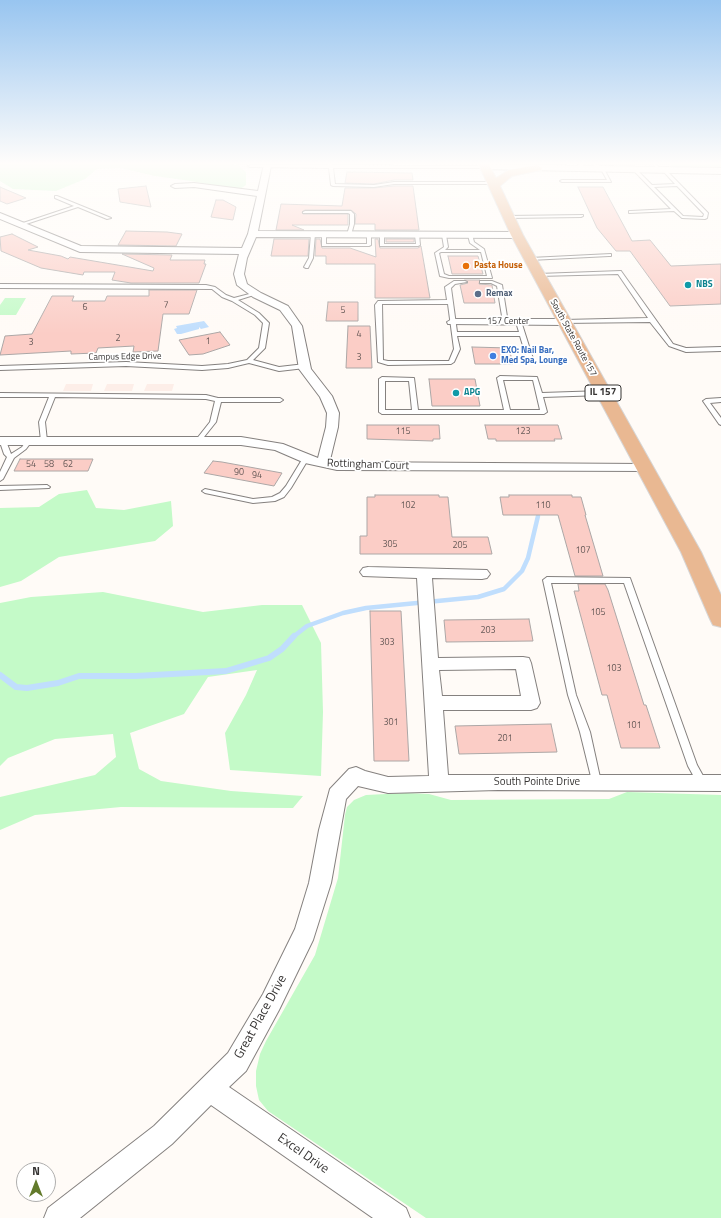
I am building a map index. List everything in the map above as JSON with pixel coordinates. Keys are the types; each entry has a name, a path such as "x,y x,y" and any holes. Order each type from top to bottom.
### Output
{"main road":[{"name":"South State Route 157","path":"509,220 603,394 691,552 721,618"}],"street":[{"path":"10,220 80,249 244,251"},
{"path":"256,220 253,234 244,251 239,274 242,285 255,294 284,308 296,326 304,366 326,396 333,413 332,427 323,463"},
{"path":"0,226 18,223"},
{"path":"253,234 517,235"},
{"name":"157 Center","path":"452,322 564,322"},
{"name":"Rottingham Court","path":"2,441 198,441 262,444 278,447 306,458 337,466 644,468"},
{"path":"368,572 482,574"},
{"path":"424,573 439,784"},
{"path":"430,664 522,663 531,703 433,703"},
{"name":"South Pointe Drive","path":"356,775 359,778 388,786 498,782 712,783"},
{"name":"Great Place Drive","path":"58,1218 163,1134 210,1090 237,1062 271,1002 305,932 320,883 328,830 337,795 356,775"},
{"name":"Excel Drive","path":"210,1090 396,1218"}],"lane":[{"path":"18,223 29,220"},
{"path":"349,234 352,220"},
{"path":"306,267 311,258 313,234"},
{"path":"324,234 324,245 370,245 369,235"},
{"path":"444,235 446,247 438,253 442,275 449,278 490,277 482,251 472,242 470,235"},
{"path":"440,250 482,251"},
{"path":"530,259 609,255"},
{"path":"538,275 619,272 671,345 686,350 721,349"},
{"path":"450,302 380,302 378,305 380,361 388,363 442,364 451,362 457,349 448,287 454,283 497,284 500,288 506,322"},
{"path":"0,286 213,288 224,296 234,300 257,314 266,323 262,348 249,361"},
{"path":"234,300 255,294"},
{"path":"564,322 652,320"},
{"path":"519,322 531,362"},
{"path":"454,334 523,334"},
{"name":"Campus Edge Drive","path":"0,368 126,364 202,368 228,366 249,361 279,369 304,366"},
{"path":"416,412 412,379 382,379 382,412 416,412 507,412 544,412 535,378 500,378 507,412"},
{"path":"540,395 603,394"},
{"path":"0,395 206,397 218,400 280,400"},
{"path":"44,441 42,422 53,396"},
{"path":"198,441 213,422 218,400"},
{"path":"721,400 706,401 721,423"},
{"path":"2,441 7,454 11,457"},
{"path":"0,479 11,457 24,448 29,441"},
{"path":"205,491 253,501 273,499 282,495 289,487 306,458"},
{"path":"0,488 47,488"},
{"path":"596,782 585,732 572,695 547,580 627,580 693,766 712,783"}],"shaded area":[{"path":"66,384 93,384 91,391 63,391"},
{"path":"107,384 134,384 132,391 104,391"},
{"path":"147,384 174,384 172,391 144,391"}],"green space":[{"path":"5,298 26,298 16,315 0,315 0,305"},
{"path":"87,490 96,508 124,510 171,501 173,526 155,541 59,557 21,581 0,587 0,508 39,507 59,494"},
{"path":"103,592 203,612 262,605 302,605 321,643 323,712 321,776 230,770 225,733 246,695 257,670 208,677 184,714 130,733 139,769 161,781 231,791 303,796 293,808 121,807 35,815 0,830 0,797 95,775 116,757 113,734 55,739 8,758 0,766 0,603 31,597"},
{"path":"627,792 721,795 721,1218 426,1218 268,1111 259,1100 256,1086 256,1071 260,1054 315,955 338,878 347,807 354,800 366,795 406,793 429,794 451,800 609,799"}],"water":[{"path":"204,321 209,327 201,329 199,327 199,329 181,334 177,334 174,329 177,328 176,326"}],"building":[{"path":"278,220 348,220 348,225 292,225 304,230 276,230"},
{"path":"355,220 418,220 419,230 375,230 375,224 355,224"},
{"name":"NBS","path":"593,220 621,220 632,241 650,240 671,266 721,264 721,304 670,306 630,251 616,251 597,228"},
{"path":"126,231 182,234 176,246 118,245"},
{"path":"12,234 38,247 28,250 61,256 68,259 70,257 153,271 154,268 122,254 172,255 170,260 205,260 204,264 206,264 199,283 131,283 112,280 115,272 84,272 83,275 41,268 1,251 0,237"},
{"path":"274,239 309,239 308,256 271,256"},
{"path":"316,239 320,239 322,248 350,248 376,257 375,239 378,239 380,248 418,248 421,246 430,298 375,298 375,264 326,264 326,256 315,256"},
{"path":"386,239 414,239 414,242 386,242"},
{"name":"Pasta House","path":"448,256 478,256 483,274 452,274"},
{"name":"Remax","path":"465,280 480,280 479,284 492,285 495,303 464,303 460,285 468,283"},
{"path":"149,290 197,290 189,314 163,314 158,351 133,352 134,346 98,348 96,353 71,354 71,351 0,355 5,336 32,334 52,296 74,296 72,301 105,301 107,296 149,296"},
{"path":"328,302 358,302 358,321 326,321"},
{"path":"348,326 370,326 372,368 346,368"},
{"path":"220,332 230,345 203,354 189,355 179,340"},
{"name":"EXO: Nail Bar, Med Spa, Lounge","path":"472,347 509,348 513,364 475,364"},
{"name":"APG","path":"429,379 475,379 480,406 432,406"},
{"path":"367,425 439,425 440,439 433,439 433,441 367,439"},
{"path":"485,425 558,425 562,439 554,439 555,441 496,441 496,439 488,439"},
{"path":"20,459 93,459 88,471 14,471"},
{"path":"213,461 282,473 274,486 204,473"},
{"path":"375,495 439,495 439,497 448,497 452,537 488,537 492,554 360,554 360,536 367,536 367,497 375,497"},
{"path":"509,495 572,495 572,497 581,497 603,576 575,576 558,515 503,515 500,497 509,497"},
{"path":"578,584 605,584 608,590 644,705 646,705 660,748 621,748 607,695 602,695 574,591 579,591"},
{"path":"370,611 401,611 409,761 374,761"},
{"path":"529,619 533,641 446,642 444,620"},
{"path":"551,724 557,752 459,754 455,726"}],"waterway":[{"path":"293,637 307,626 343,613 366,608 478,597 504,589 522,571 528,558 538,516"},
{"path":"0,675 16,687 27,688 58,683 79,676 136,676 226,671 269,658 282,649 293,637"}],"place":[{"name":"Pasta House","path":"466,266"},
{"name":"NBS","path":"688,285"},
{"name":"Remax","path":"478,294"},
{"name":"EXO: Nail Bar, Med Spa, Lounge","path":"493,356"},
{"name":"APG","path":"456,393"}]}
